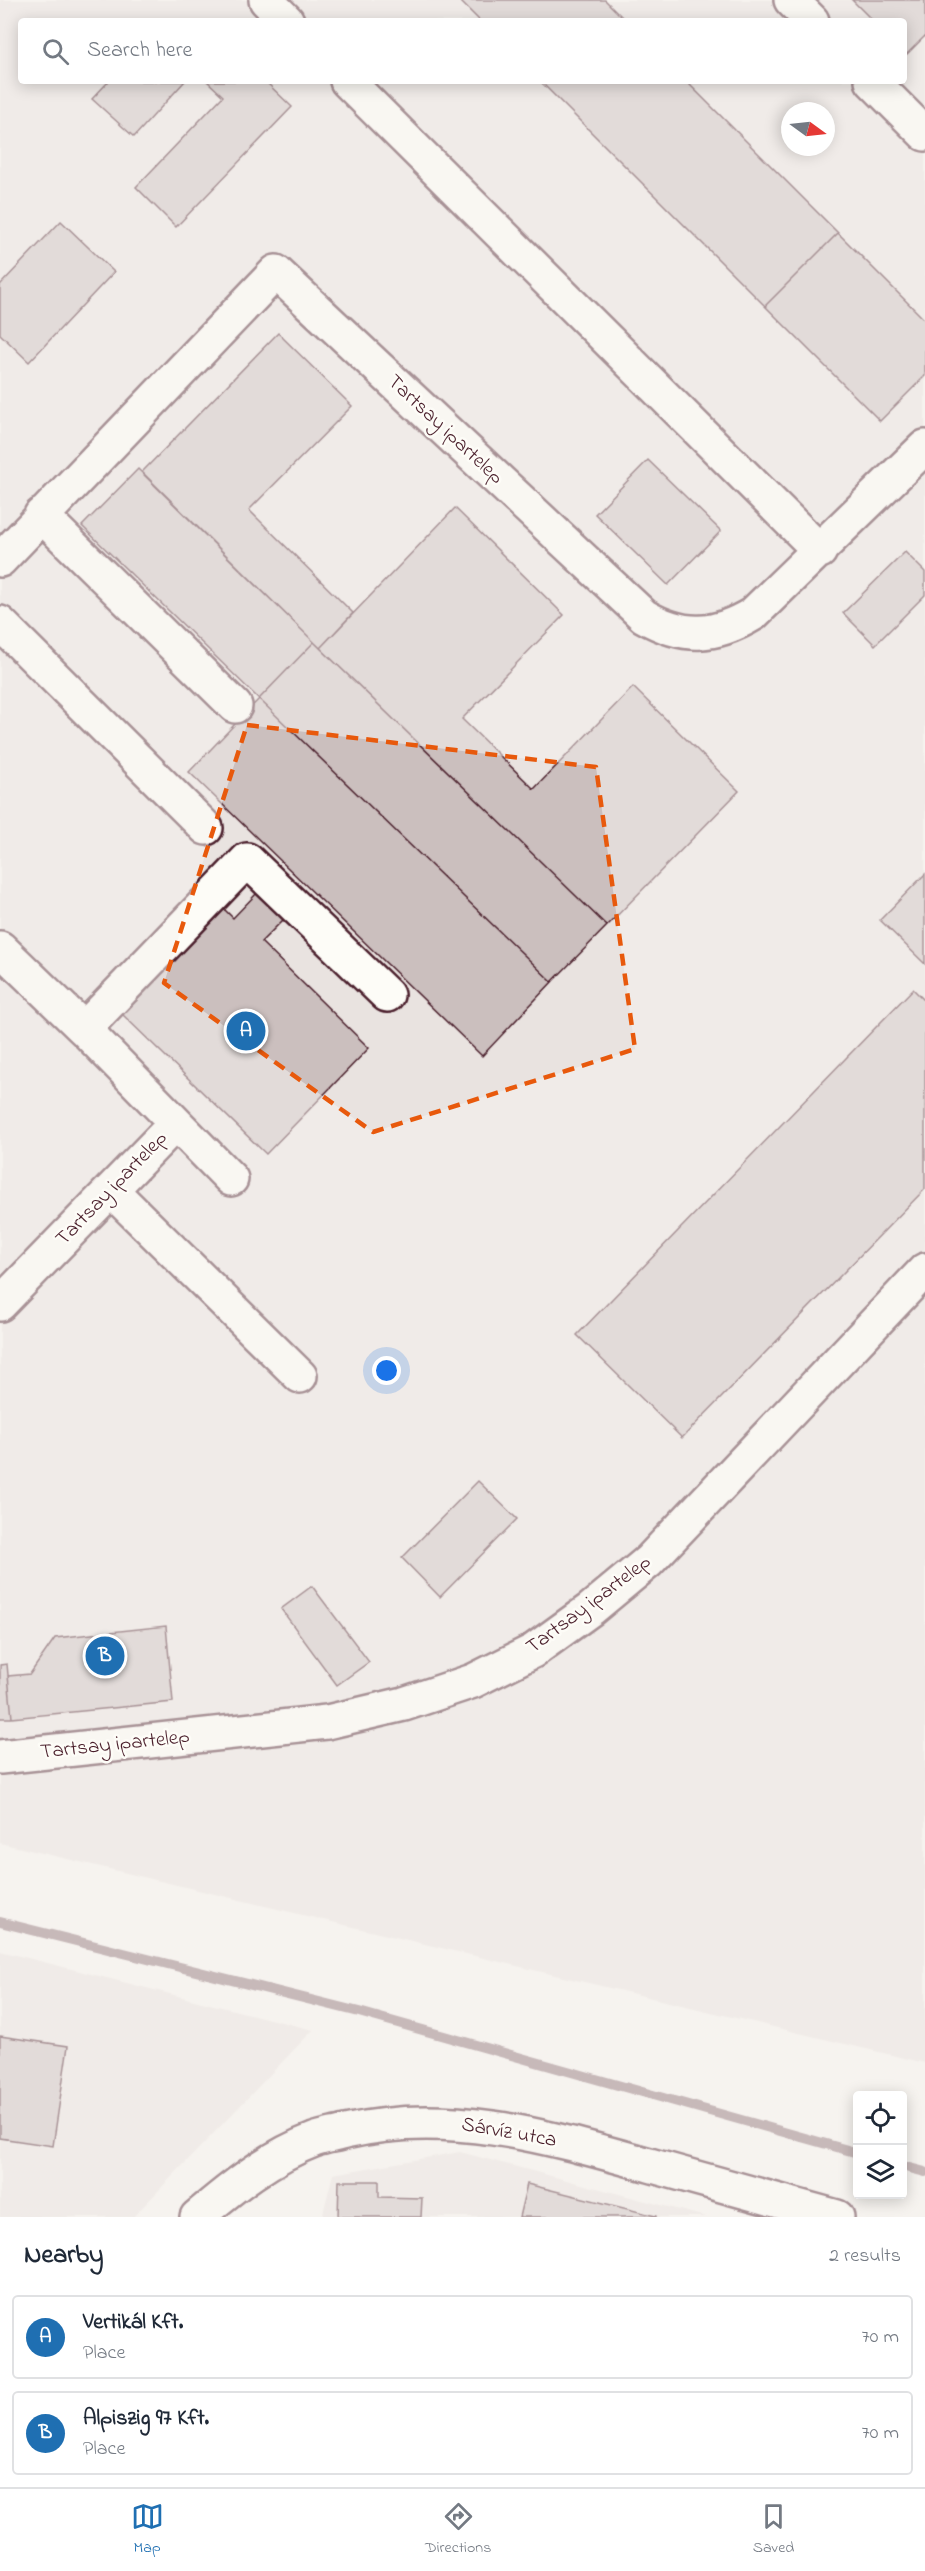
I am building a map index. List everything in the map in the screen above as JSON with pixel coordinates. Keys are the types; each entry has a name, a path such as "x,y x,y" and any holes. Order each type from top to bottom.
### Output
{"street":[{"path":"266,0 284,18"},
{"path":"791,0 809,18"},
{"path":"350,84 820,551"},
{"path":"875,84 925,134"},
{"name":"Tartsay ipartelep","path":"0,560 276,272 635,608 662,626 683,632 709,632 732,627 753,614 925,447"},
{"path":"41,515 235,706"},
{"path":"0,623 206,828"},
{"path":"84,1029 247,860 387,995"},
{"name":"Tartsay ipartelep","path":"0,948 176,1123 0,1304"},
{"path":"176,1123 231,1179"},
{"path":"111,1190 300,1376"},
{"name":"Tartsay ipartelep","path":"0,1757 327,1722 404,1704 473,1681 533,1651 591,1609 649,1561 925,1270"},
{"name":"Sárvíz utca","path":"197,2217 266,2164 314,2139 370,2126 404,2122 447,2122 497,2128 559,2140 837,2217"}],"highlighted area":[{"path":"247,725 596,767 635,1049 373,1132 164,983"}],"shaded area":[{"path":"0,0 925,0 925,2063 0,1843"},
{"path":"0,1951 313,2030 133,2217 0,2217"},
{"path":"460,2152 706,2217 322,2217 333,2174"}],"building":[{"path":"459,0 605,0 623,18 477,18"},
{"path":"852,0 925,0 925,36 907,54 907,18 870,18"},
{"path":"106,84 182,84 134,137 92,99"},
{"path":"210,84 268,84 292,107 176,227 136,187 223,96"},
{"path":"543,84 689,84 838,233 765,306"},
{"path":"61,221 114,272 29,362 0,334 0,285"},
{"path":"838,233 925,320 925,376 880,421 765,306"},
{"path":"278,333 352,406 249,510 353,613 320,648 142,472"},
{"path":"648,460 721,531 668,585 595,514"},
{"path":"138,469 314,642 259,699 82,526"},
{"path":"455,508 564,615 462,719 534,789 633,687 739,791 607,926 320,648"},
{"path":"905,552 925,572 925,595 875,645 843,613"},
{"path":"314,642 607,926 552,982 259,699"},
{"path":"259,699 552,982 482,1056 189,772"},
{"path":"925,874 925,964 880,920"},
{"path":"258,892 285,918 261,942 369,1048 266,1154 122,1014 224,909 233,918"},
{"path":"913,989 925,1001 925,1189 682,1438 577,1335"},
{"path":"478,1481 517,1519 440,1597 402,1558"},
{"path":"312,1586 369,1662 337,1685 281,1609"},
{"path":"166,1626 173,1702 12,1718 8,1676 30,1674 55,1638"},
{"path":"7,1664 12,1718 0,1718 0,1665"},
{"path":"0,2036 68,2046 53,2146 0,2138"},
{"path":"339,2181 379,2181 379,2197 422,2198 421,2217 338,2217"},
{"path":"527,2184 656,2216 656,2217 519,2217"}],"waterway":[{"path":"0,1922 359,2012 853,2152"},
{"path":"907,2167 925,2172"}],"place":[{"name":"Vertikál Kft.","path":"246,1031"},
{"name":"Alpiszig 97 Kft.","path":"105,1656"}]}
